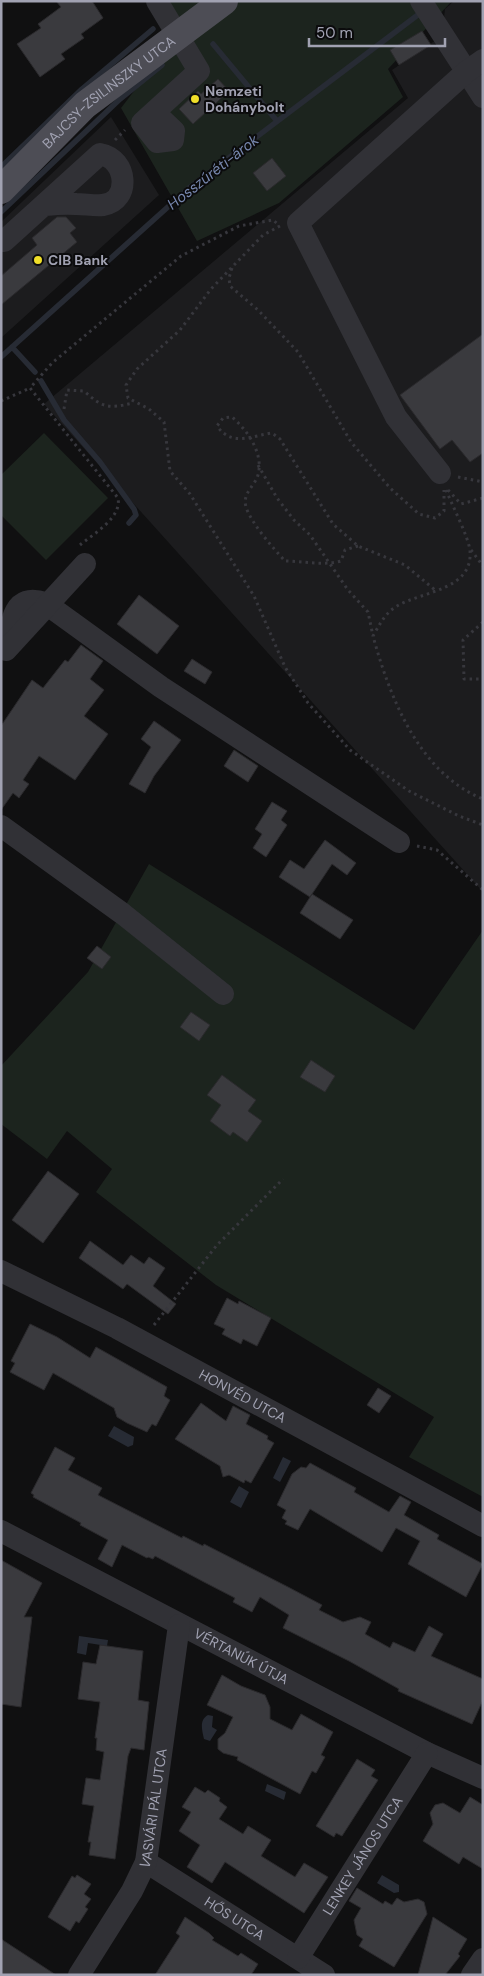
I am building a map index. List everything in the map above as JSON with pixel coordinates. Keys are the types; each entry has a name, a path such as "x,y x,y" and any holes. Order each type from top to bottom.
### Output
{"main road":[{"name":"BAJCSY-ZSILINSZKY UTCA","path":"1,190 85,105 224,1"}],"street":[{"path":"154,112 199,71 157,1"},
{"path":"426,8 474,66 483,97"},
{"path":"442,479 396,417 289,224 474,66"},
{"path":"1,240 4,241 45,205"},
{"path":"5,650 48,606 82,555"},
{"path":"48,606 161,687 399,842"},
{"path":"1,826 123,914 223,994"},
{"name":"HONVÉD UTCA","path":"1,1271 141,1342 483,1526"},
{"name":"VÉRTANÚK ÚTJA","path":"1,1531 427,1753 483,1778"},
{"name":"VASVÁRI PÁL UTCA","path":"79,1975 132,1891 146,1862 179,1625"},
{"name":"LENKEY JÁNOS UTCA","path":"298,1958 427,1753"},
{"name":"HŐS UTCA","path":"146,1862 324,1975"},
{"path":"472,1975 483,1959"}],"path":[{"path":"1,401 30,388 52,363 181,256 240,226 274,220 289,224"},
{"path":"289,224 263,236 211,289 180,330 136,369 126,385 128,398 133,403 149,409 164,422 170,471 190,494 254,596 285,668 308,703 350,750 357,755 410,791 459,816 483,825"},
{"path":"232,267 229,278 230,286 258,310 298,352 351,442 390,488 419,514 435,518 444,511 442,479"},
{"path":"30,388 118,498 119,504 115,515 82,555"},
{"path":"64,409 67,390 84,391 99,405 114,408 133,403"},
{"path":"358,546 345,550 341,561 329,564 309,560 284,561 266,539 246,507 246,495 258,474 258,454 250,437 232,417 223,418 218,426 224,436 237,439 250,437 272,433 280,439 333,524 358,546 405,565 435,590"},
{"path":"258,464 277,498 294,520 310,535 329,564 368,612 381,665 406,723 436,768 466,792 483,799"},
{"path":"442,479 483,482"},
{"path":"442,479 461,504 483,498"},
{"path":"442,479 470,550 483,566"},
{"path":"373,636 383,617 397,606 458,582 469,569 470,550"},
{"path":"483,622 463,640 464,679 483,679"},
{"path":"399,842 438,850 483,890"},
{"path":"141,1342 217,1245 283,1179"}],"shaded area":[{"path":"157,1 452,1 388,69 403,97 279,203 197,241 121,108 178,34"},
{"path":"454,1 483,1 483,892 44,404 408,98 392,70 442,36 445,9"},
{"path":"111,117 159,195 1,338 1,222"},
{"path":"44,433 108,498 46,560 1,515 1,475"},
{"path":"149,864 414,1030 483,930 483,1497 409,1457 434,1417 216,1285 96,1192 112,1169 67,1131 47,1159 1,1124 1,1066 88,972"},
{"path":"114,1426 134,1437 133,1445 128,1447 108,1436"},
{"path":"283,1457 291,1461 280,1482 273,1478"},
{"path":"239,1486 249,1492 241,1508 230,1502"},
{"path":"79,1636 108,1640 107,1646 88,1643 86,1655 77,1653"},
{"path":"208,1715 213,1716 212,1727 217,1730 210,1741 204,1739 202,1729 202,1722"},
{"path":"267,1784 286,1792 284,1800 265,1791"},
{"path":"382,1875 399,1885 399,1892 394,1893 377,1883"}],"building":[{"path":"56,1 92,1 103,18 81,34 84,38 61,54 65,59 40,77 17,44 41,28 38,24 61,7"},
{"path":"422,31 431,45 399,65 390,50"},
{"path":"218,79 229,91 193,124 179,109 198,91 201,94"},
{"path":"272,158 286,176 267,191 253,173"},
{"name":"CIB Bank","path":"57,217 66,217 76,228 70,233 77,242 1,305 1,276 37,245 32,238"},
{"path":"483,334 483,453 470,462 452,440 440,449 400,395"},
{"path":"139,595 179,626 157,654 117,624"},
{"path":"81,645 103,661 90,679 104,690 84,716 108,734 75,780 39,756 23,780 29,784 19,798 13,793 1,810 1,726 32,680 43,688 65,660 68,662"},
{"path":"192,659 212,672 205,684 184,671"},
{"path":"154,721 181,740 154,776 145,793 129,784 151,747 141,739"},
{"path":"234,750 258,766 248,782 224,766"},
{"path":"272,802 287,811 281,820 287,825 266,857 253,848 262,834 255,829"},
{"path":"325,840 356,863 347,875 332,864 310,897 279,877 290,860 304,869"},
{"path":"312,894 353,920 340,939 300,913"},
{"path":"97,946 111,957 102,969 87,958"},
{"path":"191,1012 210,1025 199,1041 180,1027"},
{"path":"311,1060 335,1076 325,1092 300,1077"},
{"path":"222,1075 256,1100 248,1111 262,1121 247,1142 233,1132 230,1136 210,1121 221,1105 207,1095"},
{"path":"48,1171 79,1194 43,1243 12,1220"},
{"path":"90,1241 123,1265 131,1255 144,1264 149,1257 165,1268 153,1286 176,1304 168,1314 127,1284 123,1289 79,1258"},
{"path":"227,1298 238,1304 239,1301 271,1318 257,1346 243,1339 241,1344 222,1334 225,1329 214,1324"},
{"path":"30,1324 57,1337 90,1358 96,1347 167,1387 164,1396 170,1400 156,1426 152,1424 147,1432 127,1423 117,1417 114,1408 53,1373 44,1390 10,1372 15,1363 11,1361"},
{"path":"378,1388 391,1396 379,1413 367,1405"},
{"path":"201,1403 226,1421 233,1406 250,1415 246,1424 268,1436 267,1439 274,1443 251,1483 245,1480 244,1483 229,1475 223,1477 220,1466 175,1439"},
{"path":"55,1447 75,1458 68,1470 102,1488 98,1495 182,1538 183,1536 203,1546 204,1544 288,1587 322,1605 319,1610 343,1622 360,1617 371,1622 365,1634 390,1648 393,1642 415,1652 429,1626 443,1634 431,1656 483,1679 483,1700 472,1724 398,1691 399,1689 349,1661 283,1628 289,1615 260,1597 252,1612 233,1602 235,1598 155,1556 153,1559 147,1558 122,1545 112,1567 98,1559 108,1540 33,1497 34,1495 31,1493"},
{"path":"310,1463 356,1488 354,1492 389,1512 400,1496 411,1502 404,1515 439,1535 437,1539 483,1564 466,1597 408,1564 420,1541 396,1528 382,1552 310,1509 298,1530 285,1524 287,1521 282,1518 286,1510 277,1505 292,1474 301,1467 306,1468"},
{"path":"1,1560 42,1583 24,1617 32,1617 21,1707 1,1704"},
{"path":"100,1645 143,1651 138,1700 149,1702 144,1750 131,1748 128,1756 115,1859 89,1855 91,1842 88,1842 94,1806 82,1804 86,1778 100,1780 104,1752 96,1750 97,1738 95,1738 100,1702 78,1699 83,1662 96,1664"},
{"path":"222,1675 241,1686 265,1695 270,1707 270,1719 292,1730 301,1714 333,1732 321,1755 325,1757 316,1773 312,1771 300,1794 237,1760 238,1757 223,1753 218,1749 218,1739 225,1733 233,1717 207,1705"},
{"path":"357,1759 375,1770 371,1776 378,1780 342,1836 336,1833 334,1837 316,1826"},
{"path":"195,1787 205,1793 208,1790 220,1798 219,1801 227,1807 219,1819 243,1834 248,1826 271,1840 261,1856 295,1877 304,1863 328,1877 304,1913 225,1862 212,1883 187,1867 200,1845 179,1831 191,1812 182,1807"},
{"path":"470,1797 483,1805 483,1869 463,1857 459,1864 423,1841 433,1824 430,1813 435,1805 443,1803 460,1813"},
{"path":"77,1875 91,1884 84,1894 91,1899 85,1907 88,1909 79,1923 76,1921 70,1931 48,1917 72,1876 75,1878"},
{"path":"357,1888 383,1904 385,1901 392,1905 397,1898 404,1902 418,1899 424,1902 427,1914 394,1967 359,1946 363,1939 357,1935 354,1920 361,1908 349,1901"},
{"path":"185,1917 209,1933 214,1938 212,1940 238,1956 241,1953 258,1964 251,1975 155,1975 180,1936 176,1933"},
{"path":"433,1917 467,1939 458,1954 460,1956 445,1975 418,1975"},
{"path":"1,1939 56,1975 1,1975"}],"waterway":[{"name":"Hosszúréti-árok","path":"1,357 189,188 423,11"},
{"path":"1,167 82,89 153,29"},
{"path":"213,44 277,121"},
{"path":"1,212 120,99 162,65"},
{"path":"12,347 35,372"},
{"path":"41,381 64,420 100,462 134,509 136,515 129,523"}],"place":[{"name":"Nemzeti Dohánybolt","path":"195,99"},
{"name":"CIB Bank","path":"38,260"}]}
